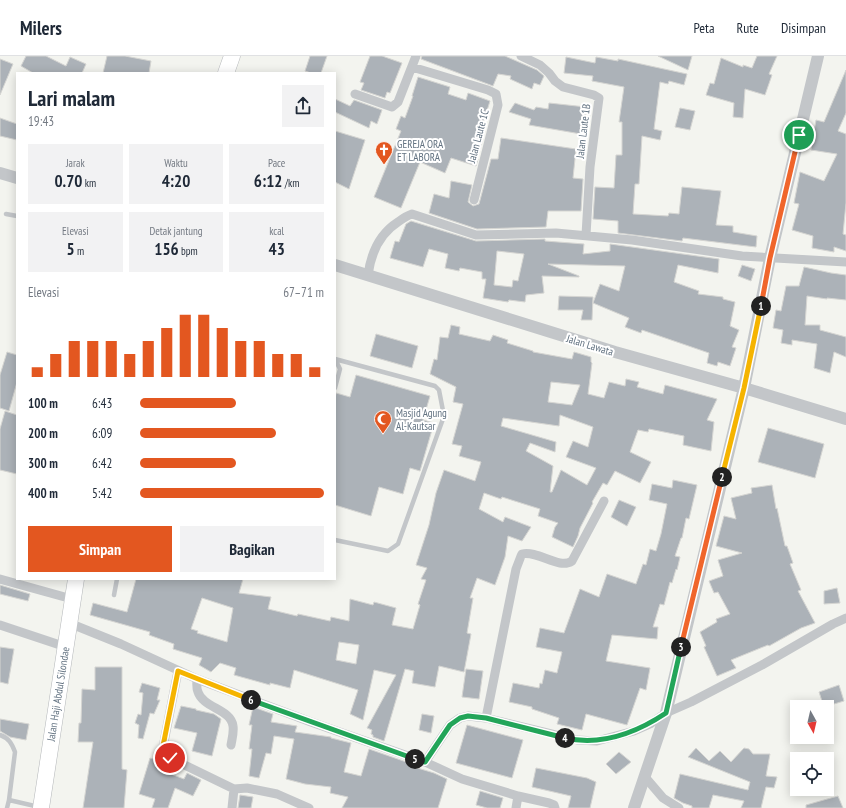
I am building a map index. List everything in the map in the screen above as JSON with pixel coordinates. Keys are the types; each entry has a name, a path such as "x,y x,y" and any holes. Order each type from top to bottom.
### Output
{"highway":[{"path":"226,72 232,56"},
{"name":"Jalan Haji Abdul Silondae","path":"41,808 76,580"}],"street":[{"path":"355,94 392,107 398,102 416,56"},
{"name":"Jalan Laute 1B","path":"521,56 540,65 563,87 594,95 599,98 590,166 586,235"},
{"path":"634,808 666,713 744,388 770,258 818,56"},
{"name":"Jalan Laute 1C","path":"412,67 488,90 496,94 498,105 474,200"},
{"path":"0,173 16,178"},
{"path":"368,275 378,240 392,226 407,215 412,214 476,235 556,233 586,235 742,256 846,262"},
{"name":"Jalan Lawata","path":"336,265 472,309 846,419"},
{"path":"486,718 516,569 522,554 529,553 559,563 569,564 604,501"},
{"path":"0,579 72,599"},
{"path":"425,762 450,725 460,718 468,716 486,718 577,740 597,741 634,731 650,724 666,713 731,682 846,618"},
{"path":"69,623 121,644 197,679 311,722 425,762 462,779 518,796 549,803 554,805 555,808"},
{"path":"0,625 66,647"},
{"path":"178,671 163,746 164,753 172,759 234,789 247,788 277,794 309,808"},
{"path":"197,679 197,689 202,699 225,714 231,720 233,725 231,745"},
{"path":"645,777 663,798 679,808"},
{"path":"232,808 234,789"},
{"path":"516,808 518,796"}],"lane":[{"path":"6,214 16,216"},
{"path":"336,359 435,386 439,390 444,416 398,544 388,551 336,540"},
{"path":"336,361 340,369 336,384"},
{"path":"114,594 117,580"},
{"path":"0,735 13,745 15,752 8,808"},
{"path":"10,800 41,808"}],"building":[{"path":"26,56 46,56 66,66 70,57 86,64 82,72 31,72 21,66"},
{"path":"107,56 125,56 151,61 149,72 103,72"},
{"path":"310,56 327,56 321,72 305,71"},
{"path":"370,56 382,56 402,63 390,93 387,92 385,98 361,90 364,83 360,82"},
{"path":"422,56 505,56 537,70 544,76 540,85 534,83 532,89 510,79 511,76 498,74 493,86 421,59"},
{"path":"658,56 692,56 688,70"},
{"path":"757,56 777,56 769,74 772,75 765,95 745,89 743,118 733,117 734,103 706,95 710,83 714,84 721,58 743,67 743,65 752,68"},
{"path":"566,57 595,63 596,57 618,61 618,59 687,74 684,85 669,81 668,84 660,82 654,129 662,131 660,140 642,136 639,184 635,184 633,214 668,216 669,213 679,214 682,187 721,191 716,225 733,226 733,232 757,236 756,247 683,238 682,241 618,233 618,221 593,219 595,187 614,188 616,155 622,155 622,122 619,122 624,87 592,81 593,76 564,73"},
{"path":"0,59 13,64 0,95"},
{"path":"846,70 846,113 838,131 846,134 846,203 843,234 846,235 846,251 834,247 834,252 812,248 813,236 792,230 799,204 794,203 800,172 824,181 837,154 811,150 816,120 824,122"},
{"path":"418,77 450,87 448,94 466,100 468,93 490,101 481,130 485,131 476,166 451,158 445,173 420,162 401,208 374,197 401,131 396,129 401,116 405,118"},
{"path":"336,99 350,106 354,100 382,110 377,124 371,121 369,128 336,112"},
{"path":"515,103 534,110 536,107 548,109 549,103 586,107 581,134 529,125 531,119 509,112"},
{"path":"680,108 695,111 690,130 675,127"},
{"path":"0,118 16,124 16,140 0,136"},
{"path":"336,131 365,140 349,189 336,182"},
{"path":"501,138 576,149 573,178 583,179 581,211 548,211 546,227 477,229 429,213 434,194 449,198 451,181 472,185 468,202 473,206 479,204 491,159 498,159"},
{"path":"411,221 476,241 545,239 545,241 584,244 583,254 610,251 610,244 719,259 718,273 678,265 674,282 699,291 698,294 723,297 723,299 735,302 730,326 739,330 732,347 736,348 730,366 718,362 717,366 707,363 709,353 642,330 641,333 625,327 629,318 593,303 600,284 619,291 625,266 548,264 579,277 542,276 544,293 526,295 525,302 509,300 508,302 483,298 486,279 482,279 482,272 460,268 459,271 445,268 448,254 429,249 423,267 390,258 395,241 399,242 406,224","holes":["497,251 524,254 518,281 513,280 512,287 494,285"]},
{"path":"742,265 755,269 751,281 738,276"},
{"path":"804,267 846,275 846,300 807,296 805,325 820,325 820,330 846,337 846,357 834,352 830,373 814,368 817,344 792,340 792,345 781,343 783,330 773,328 776,310 781,311 786,286 799,286"},
{"path":"559,296 593,297 592,320 581,320 583,310 558,310"},
{"path":"451,325 460,327 459,334 490,341 493,335 508,340 507,343 533,352 572,359 574,352 591,357 592,363 588,394 604,398 609,382 625,386 626,379 639,382 637,387 663,394 665,385 717,399 707,420 714,422 711,451 683,445 684,436 649,429 648,432 638,430 630,452 651,462 640,483 615,471 607,485 603,483 592,502 593,503 580,528 573,547 552,537 558,523 538,516 540,509 484,493 479,509 503,522 505,517 531,527 522,541 508,536 505,557 495,585 477,578 470,598 473,598 467,633 471,634 464,672 439,666 435,687 412,683 414,671 405,669 384,741 373,737 371,734 372,730 367,728 396,675 374,670 363,720 350,714 358,690 294,670 290,688 270,683 270,685 234,675 236,668 220,663 211,672 199,665 202,658 173,649 174,644 149,635 150,632 90,615 93,603 127,612 136,580 243,580 239,593 271,597 268,609 297,616 298,614 330,621 331,617 349,621 350,599 373,605 374,602 396,608 392,625 413,629 420,605 418,604 426,580 421,579 427,568 416,565 444,470 475,481 481,462 459,456 462,446 452,444 463,404 453,402 456,387 430,374 434,359 437,360 440,337 448,338","holes":["551,382 580,385 572,405 548,402","560,415 593,427 588,447 573,441 566,457 596,468 587,485 561,470 552,492 550,492 553,466 526,451 530,443 555,452 556,442 501,426 503,418 559,426","202,598 233,608 227,642 197,633 198,631 191,629","339,642 359,645 356,664 336,660"]},
{"path":"376,334 418,346 412,368 370,356"},
{"path":"7,352 16,355 16,386 9,411 0,408 0,375"},
{"name":"Masjid Agung Al-Kautsar","path":"356,375 430,396 423,420 434,423 420,471 410,468 403,494 379,487 371,516 336,505 336,393 350,397"},
{"path":"5,411 16,415 16,474 0,470 0,429"},
{"path":"768,428 824,444 815,478 758,462"},
{"path":"673,480 697,485 689,519 686,518 682,538 675,556 680,557 677,570 676,569 672,583 670,582 664,605 660,604 653,627 658,627 657,639 612,635 606,661 650,668 646,690 640,688 627,725 586,714 582,730 557,724 559,718 532,709 532,707 509,702 513,683 539,688 540,683 542,684 545,670 557,673 562,652 536,647 540,628 564,633 580,589 599,597 607,574 636,584 643,564 646,565 650,549 656,551 667,504 649,500 652,484 672,488"},
{"path":"772,485 785,546 787,546 793,563 790,564 801,590 798,591 815,623 801,628 769,646 768,645 731,660 736,668 717,676 704,647 706,646 700,632 717,622 716,619 730,614 718,592 714,593 709,581 723,576 718,560 742,553 716,546 724,516 736,519 731,498 752,493 751,488"},
{"path":"619,500 636,507 627,526 611,517"},
{"path":"0,585 30,594 28,601 0,594"},
{"path":"837,588 840,603 824,604 824,591"},
{"path":"0,647 14,649 8,684 0,682"},
{"path":"95,667 122,667 122,769 127,770 124,808 83,808 93,742 78,742 79,723 81,723 82,689 95,690"},
{"path":"466,669 483,671 479,699 462,697"},
{"path":"142,683 160,688 157,700 160,700 154,714 150,713 143,739 138,738 139,725 135,723 138,714 141,715 143,693 139,692"},
{"path":"839,685 844,701 834,704 834,700 822,700 819,692"},
{"path":"181,706 214,714 221,719 212,756 192,751 197,733 174,728"},
{"path":"253,707 273,714 271,722 297,726 295,732 331,737 351,743 344,772 361,776 369,749 412,764 411,766 434,773 447,779 438,808 342,808 348,797 330,793 331,787 305,784 286,779 294,739 274,736 271,754 266,753 259,778 249,776 252,749 249,749 252,725 249,725"},
{"path":"422,714 434,716 431,733 419,730"},
{"path":"0,719 29,724 26,740 10,737 0,731"},
{"path":"467,725 523,740 512,778 456,763"},
{"path":"696,748 709,761 720,751 731,762 744,748 749,749 753,754 770,754 766,776 777,777 774,788 766,787 761,808 741,808 744,801 713,795 709,808 692,808 692,806 674,798 680,774 748,790 750,782 688,757"},
{"path":"619,752 631,762 616,774 606,764"},
{"path":"150,758 163,762 160,770 184,779 187,773 201,780 193,796 175,788 168,808 152,808 155,799 139,794"},
{"path":"536,768 587,778 596,782 590,808 568,808 571,796 532,787"},
{"path":"480,791 503,798 500,808 487,808 476,805"},
{"path":"240,795 253,797 251,808 238,808"},
{"path":"838,796 843,808 806,808 806,805"}],"place":[{"name":"GEREJA ORA ET LABORA","path":"384,165"},
{"name":"Masjid Agung Al-Kautsar","path":"383,434"}],"route":[{"path":"170,758 164,753 163,746 178,671 311,722 425,762 450,725 460,718 468,716 486,718 551,735 577,740 597,741 634,731 650,724 666,713 744,388 770,258 799,135"}]}
